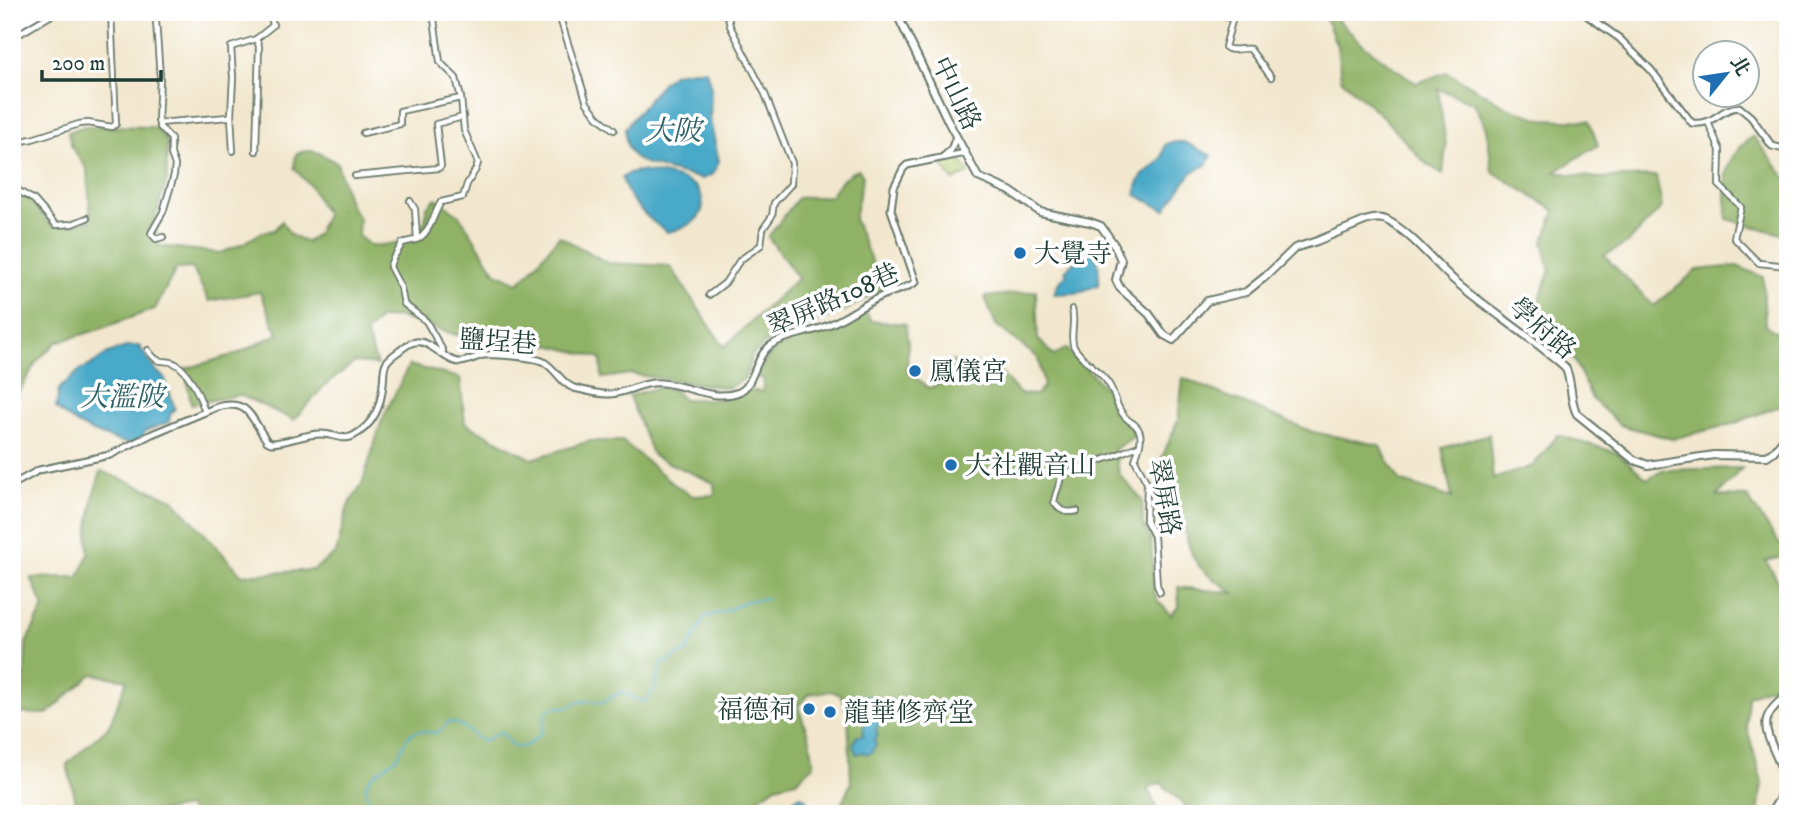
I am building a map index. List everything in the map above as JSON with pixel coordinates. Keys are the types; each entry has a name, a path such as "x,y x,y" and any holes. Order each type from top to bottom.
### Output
{"highway":[{"path":"12,19 23,12"},
{"path":"12,28 39,12"}],"main road":[{"name":"中山路","path":"896,12 965,153"},
{"name":"學府路","path":"965,153 981,179 1010,191 1036,210 1101,226 1121,260 1117,284 1149,314 1164,335 1173,340 1207,301 1246,292 1295,248 1373,219 1383,219 1414,241 1454,280 1565,367 1569,375 1573,407 1577,414 1638,462 1655,466 1714,455 1767,456 1788,433"},
{"path":"1770,814 1783,791 1785,778 1765,724 1771,709 1788,695"}],"street":[{"path":"12,38 56,12"},
{"path":"12,143 79,124 112,127 116,124 111,12"},
{"path":"158,12 159,124 171,139 171,155 175,165 170,193 151,233 156,239 163,237"},
{"path":"233,150 231,47 256,39 273,25 270,12"},
{"path":"433,12 440,62 456,78 464,130 477,159 476,169 463,197 441,202 428,227 417,239 402,243 390,267 401,288 404,304 426,321 443,351 440,354"},
{"path":"558,12 587,103 598,117 614,130"},
{"path":"709,295 726,283 740,260 761,245 763,229 772,216 774,203 793,179 788,151 765,94 733,35 727,12"},
{"path":"1207,12 1231,18 1225,47 1231,50 1250,49 1270,77"},
{"path":"1582,12 1619,38 1651,70 1692,123 1703,124 1733,107 1739,107 1751,117 1772,146 1788,150"},
{"path":"256,39 259,46 256,151"},
{"path":"363,133 400,124 400,111 461,97"},
{"path":"159,124 231,116"},
{"path":"355,176 439,168 436,124 463,117"},
{"path":"1708,122 1720,150 1718,185 1741,207 1734,238 1759,263 1788,266"},
{"path":"942,158 951,150 956,136"},
{"name":"翠屏路108巷","path":"756,364 762,353 772,345 786,338 826,327 883,295 916,282 891,210 894,187 907,165 965,153"},
{"path":"12,187 34,200 56,225 72,224 87,218"},
{"path":"410,201 415,209 417,239"},
{"name":"翠屏路","path":"1072,309 1075,323 1072,342 1079,355 1092,364 1110,385 1119,409 1139,430 1141,436 1135,460 1147,483 1146,521 1154,536 1157,585 1160,592"},
{"name":"鹽埕巷","path":"12,485 39,470 110,455 152,434 228,404 241,407 250,414 260,432 271,443 317,434 347,438 355,435 379,410 389,359 416,342 425,343 440,354 460,362 486,355 536,359 550,366 568,386 607,394 659,382 708,394 739,392 746,387 756,364"},
{"path":"148,350 158,361 178,366 196,388 205,412"},
{"path":"1077,512 1063,512 1054,502 1061,476 1140,445"}],"green space":[{"path":"1323,12 1329,12 1366,47 1416,83 1447,72 1507,107 1541,119 1589,121 1598,145 1555,172 1597,178 1656,176 1662,207 1629,242 1604,256 1654,306 1697,270 1737,266 1763,277 1765,325 1783,336 1788,335 1788,403 1732,424 1672,439 1620,425 1592,399 1575,361 1532,319 1550,270 1543,242 1555,211 1492,171 1487,128 1474,103 1438,89 1446,145 1443,174 1425,163 1384,118 1341,79 1337,46"},
{"path":"84,126 155,127 167,141 167,179 154,221 159,246 221,253 261,233 274,230 282,221 290,235 307,242 317,234 326,215 311,187 294,168 296,154 312,151 337,163 349,203 359,218 358,236 371,246 408,242 425,221 427,207 436,198 459,215 496,273 518,283 559,236 608,263 670,266 724,347 798,278 768,237 798,198 830,196 846,177 859,170 863,176 854,219 883,289 818,322 778,332 751,356 744,379 728,388 630,374 602,378 601,358 529,340 473,340 398,317 379,319 366,333 377,365 355,362 324,386 294,420 240,395 191,404 185,369 239,353 278,334 260,292 209,301 192,268 176,269 155,309 57,342 37,361 12,401 12,306 17,235 12,232 12,186 23,191 51,225 91,221 87,169 72,147 68,132"},
{"path":"1753,136 1788,178 1788,236 1727,219 1726,173 1734,155"},
{"path":"961,161 969,173 953,181 942,164"},
{"path":"1036,291 1038,339 1054,356 1066,348 1106,389 1112,408 1136,435 1115,449 1119,474 1142,500 1143,524 1151,540 1154,591 1158,601 1171,615 1179,606 1178,587 1234,593 1198,565 1183,522 1167,518 1157,470 1178,420 1183,378 1313,432 1379,445 1400,481 1452,498 1442,448 1489,434 1493,479 1533,466 1558,435 1618,453 1647,479 1664,470 1742,468 1717,496 1747,497 1781,546 1788,545 1788,556 1766,561 1788,598 1788,679 1748,696 1746,724 1762,782 1758,814 1194,814 1161,783 1147,788 1160,814 837,814 851,783 848,715 840,694 830,691 809,694 798,706 810,740 814,765 796,781 776,786 736,814 194,814 188,807 147,814 79,814 67,764 109,726 127,680 92,674 47,714 12,713 12,689 25,676 26,643 44,607 31,578 79,577 89,554 88,535 94,493 101,471 173,499 242,575 313,570 336,553 348,506 362,484 382,420 409,365 460,378 465,423 532,459 590,441 622,441 675,485 693,496 715,495 714,483 653,456 629,396 660,387 674,390 683,399 710,400 741,395 750,390 762,392 764,379 757,377 774,351 784,344 834,329 866,312 871,321 905,324 908,342 907,371 929,388 945,382 947,361 994,366 1020,394 1036,395 1044,386 1038,358 996,325 985,297"}],"water":[{"name":"大陂","path":"706,70 711,88 710,120 719,161 713,174 702,179 636,159 629,149 625,132 625,128 662,83 674,73"},
{"path":"1184,142 1212,156 1205,166 1192,172 1165,210 1136,195 1142,176 1158,162 1165,145"},
{"name":"大陂","path":"640,171 671,176 694,186 702,201 698,217 687,226 667,232 653,222 634,202 622,178 629,173"},
{"path":"1091,251 1098,262 1099,285 1076,293 1054,294 1067,273 1065,271 1080,256"},
{"name":"大濫陂","path":"129,346 139,346 157,372 164,377 175,408 169,422 145,431 143,437 129,444 90,430 72,421 56,408 59,389 81,369 108,353"},
{"path":"863,696 869,696 871,710 880,719 876,732 878,735 874,741 876,745 871,753 856,754 853,744 857,736 863,736 866,722 859,715 863,708 860,703"},
{"path":"801,796 811,807 808,814 787,814 790,802"}],"waterway":[{"path":"375,814 366,791 369,779 396,758 408,737 415,732 436,733 448,722 453,722 466,728 481,741 501,732 512,745 522,747 530,744 542,732 545,713 554,707 569,707 577,702 602,702 622,692 642,702 651,695 661,665 687,651 705,617 746,601 767,599"},
{"path":"750,814 764,802 778,800"}],"place":[{"name":"大覺寺","path":"1020,253"},
{"name":"鳳儀宮","path":"915,371"},
{"name":"大社觀音山","path":"951,465"},
{"name":"福德祠","path":"809,709"},
{"name":"龍華修齊堂","path":"830,712"}]}
